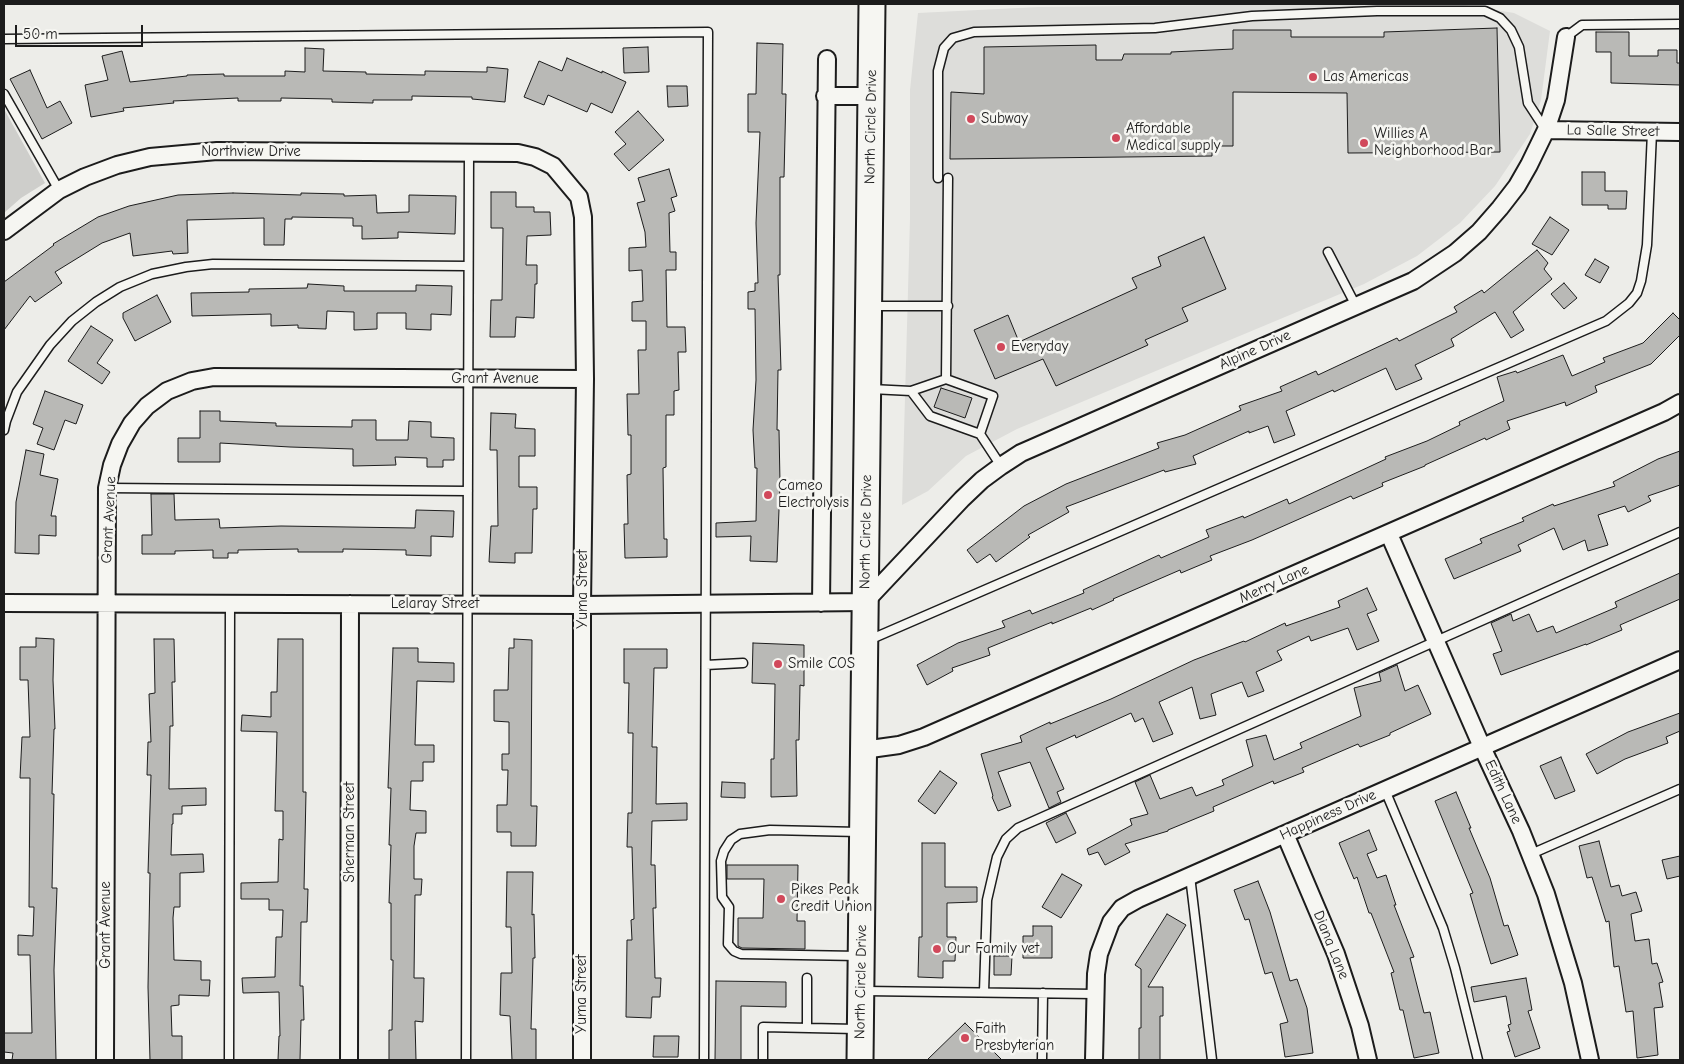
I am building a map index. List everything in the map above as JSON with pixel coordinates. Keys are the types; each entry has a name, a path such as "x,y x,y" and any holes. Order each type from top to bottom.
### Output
{"main road":[{"name":"North Circle Drive","path":"860,1060 872,4"}],"street":[{"name":"Alpine Drive","path":"865,602 982,480 1022,453 1413,281 1455,253 1479,232 1517,186 1546,130 1556,100 1566,38"},
{"path":"821,603 825,96 827,59"},
{"path":"825,96 871,96"},
{"name":"La Salle Street","path":"1546,130 1680,132"},
{"name":"Northview Drive","path":"4,231 59,190 85,177 117,165 150,157 217,150 518,153"},
{"name":"Yuma Street","path":"518,153 535,157 554,166 579,197 583,217 585,379 582,605 582,1060"},
{"name":"Grant Avenue","path":"105,1060 107,488 117,451 132,423 147,406 167,391 192,381 214,377 585,379"},
{"name":"Merry Lane","path":"863,750 899,745 924,738 1389,534 1664,412 1680,403"},
{"name":"Edith Lane","path":"1389,534 1531,854 1561,940 1573,983 1590,1060"},
{"name":"Lelaray Street","path":"4,603 582,605 865,602"},
{"name":"Sherman Street","path":"349,1060 350,604"},
{"name":"Happiness Drive","path":"1094,1060 1098,954 1110,922 1122,908 1482,746 1680,660"},
{"name":"Diana Lane","path":"1285,834 1336,954 1360,1026 1368,1060"}],"lane":[{"path":"938,178 938,71 944,48 948,43 953,38 974,32 1155,28 1252,16 1377,11 1485,11 1500,18 1511,30 1519,47 1528,103 1546,130"},
{"path":"1566,38 1582,25 1680,24"},
{"path":"4,39 708,32 704,1060"},
{"path":"4,94 59,190"},
{"path":"865,641 1606,321 1630,303 1641,281 1647,245 1652,132"},
{"path":"466,1060 469,153"},
{"path":"946,378 948,178"},
{"path":"1328,252 1356,306"},
{"path":"4,430 18,392 45,352 72,321 96,302 120,287 152,274 213,264 468,266"},
{"path":"869,306 948,306"},
{"path":"868,389 910,391 946,378 993,396 980,434"},
{"path":"910,391 930,416 980,434 1001,466"},
{"path":"107,488 468,491"},
{"path":"984,992 987,900 997,857 1006,839 1018,828 1680,532"},
{"path":"229,1060 230,604"},
{"path":"706,666 743,663"},
{"path":"1531,854 1680,789"},
{"path":"1384,790 1443,928 1478,1060"},
{"path":"861,956 741,954 731,948 728,944 729,907 722,897 721,861 724,851 731,840 740,834 770,830 862,832"},
{"path":"1190,876 1212,1060"},
{"path":"807,978 807,1028"},
{"path":"860,991 1095,994"},
{"path":"1042,1060 1043,993"},
{"path":"763,1060 764,1027 860,1029"}],"shaded area":[{"path":"1458,4 1514,13 1550,31 1541,100 1530,134 1495,186 1460,223 1417,256 1364,284 1017,429 966,456 928,491 902,505 910,219 910,90 918,13 1038,7"},
{"path":"4,109 45,183 21,198 4,213"}],"building":[{"path":"1497,28 1500,152 1348,153 1347,93 1233,92 1233,146 1212,146 1212,156 950,159 951,92 984,94 984,47 1096,45 1096,60 1122,60 1124,54 1171,54 1171,52 1233,49 1233,30 1291,30 1291,37 1384,37 1384,32"},
{"path":"1596,32 1629,32 1629,56 1658,56 1658,50 1677,50 1677,63 1680,63 1680,85 1611,83 1611,52 1596,52"},
{"path":"757,43 783,44 782,94 786,94 784,177 780,177 780,275 778,275 781,370 778,370 777,430 779,430 780,483 777,562 750,561 751,536 716,537 716,523 756,521 757,468 755,468 753,430 756,380 755,309 748,309 748,292 755,291 755,283 758,283 756,223 760,132 748,132 748,94 756,94"},
{"path":"648,47 649,72 624,73 623,48"},
{"path":"305,48 324,49 323,71 425,75 425,71 487,72 487,67 508,69 505,102 472,99 472,97 412,96 412,100 373,100 373,103 332,102 332,99 281,98 281,101 238,101 238,98 173,101 174,103 123,108 124,111 91,117 85,85 108,80 102,56 122,51 130,82 187,75 285,76 285,71 305,72"},
{"path":"567,58 626,82 612,113 591,103 587,112 548,95 544,105 524,97 539,61 562,71"},
{"path":"30,70 47,108 60,101 72,123 42,139 10,79"},
{"path":"667,86 687,86 688,106 668,107"},
{"path":"638,111 664,140 629,171 614,154 626,144 615,132"},
{"path":"669,169 677,196 671,198 675,211 669,213 670,252 676,252 676,270 666,270 667,327 685,327 686,352 678,352 679,390 674,391 674,415 666,415 666,467 663,468 664,539 667,539 667,557 625,558 624,524 628,524 627,475 631,474 631,435 628,435 627,394 639,394 638,350 646,350 646,321 632,321 632,302 643,301 642,270 629,271 629,248 646,247 645,232 637,203 645,201 638,178"},
{"path":"1582,172 1605,172 1605,191 1627,191 1626,209 1608,209 1608,205 1582,205"},
{"path":"491,192 516,192 516,207 534,207 534,212 550,212 551,235 527,236 526,265 537,265 534,318 516,317 515,337 490,337 491,300 502,300 503,228 491,228"},
{"path":"233,193 376,195 377,213 409,212 409,195 456,196 455,234 398,232 398,238 362,239 362,226 353,226 353,218 292,217 292,219 285,219 284,245 264,245 264,218 187,220 188,253 173,254 172,251 133,256 130,233 102,243 55,272 62,283 35,302 30,296 4,330 4,282 53,244 98,217 129,206 178,195"},
{"path":"1550,217 1569,230 1552,255 1532,244"},
{"path":"1204,237 1226,289 1182,308 1188,321 1145,340 1148,345 1056,386 1043,359 995,379 974,330 1008,315 1019,342 1137,288 1132,278 1161,266 1158,257"},
{"path":"1537,250 1548,263 1544,269 1552,279 1513,312 1524,330 1511,338 1495,312 1451,339 1454,346 1415,365 1422,379 1396,390 1386,368 1334,392 1333,390 1286,411 1295,435 1274,443 1268,426 1249,433 1249,431 1193,456 1196,464 1165,472 1164,470 1066,507 1069,512 1028,535 1030,537 996,562 990,554 977,563 967,550 1024,506 1066,484 1159,448 1157,443 1185,435 1241,410 1239,406 1282,391 1280,387 1316,371 1318,375 1397,338 1399,341 1457,312 1454,307 1482,290 1484,293"},
{"path":"1595,259 1609,267 1600,283 1585,275"},
{"path":"1564,283 1577,298 1564,309 1551,294"},
{"path":"308,284 344,286 344,291 416,291 416,285 452,286 451,315 431,314 431,330 406,329 406,313 377,313 377,329 354,330 354,312 327,311 326,329 298,328 298,325 271,326 271,314 192,316 191,293 307,288"},
{"path":"157,295 171,322 135,341 123,318 123,313"},
{"path":"1673,313 1680,320 1680,335 1651,364 1595,386 1597,392 1566,406 1565,402 1507,421 1510,429 1486,440 1485,438 1425,466 1382,483 1383,486 1353,499 1351,496 1252,540 1210,556 1212,560 1181,573 1180,570 1092,610 1091,608 1052,624 1052,622 988,648 990,655 952,668 953,671 927,685 917,665 958,643 1005,627 1002,621 1030,610 1032,614 1084,593 1083,590 1159,555 1161,558 1209,537 1206,530 1243,516 1244,518 1287,499 1289,504 1386,459 1385,457 1427,441 1460,425 1459,422 1504,401 1497,377 1516,371 1517,373 1563,355 1572,376 1605,362 1603,358 1643,343"},
{"path":"91,326 113,340 97,363 110,372 102,384 68,361"},
{"path":"941,388 972,398 965,418 934,407"},
{"path":"45,391 83,405 76,424 65,420 54,450 37,444 43,428 33,424"},
{"path":"200,411 220,411 220,421 276,423 276,426 352,427 352,420 376,420 376,440 408,440 409,421 431,422 431,437 454,438 454,460 443,460 443,467 427,467 427,458 395,457 396,465 353,466 353,449 220,443 220,462 178,462 178,438 200,438"},
{"path":"491,413 516,414 515,428 535,429 535,456 519,456 519,487 537,487 537,509 533,509 532,553 515,553 515,563 489,562 491,526 498,526 497,450 490,450"},
{"path":"26,450 44,454 40,475 58,479 51,516 56,516 56,536 39,535 39,554 15,553 16,502"},
{"path":"1680,451 1680,485 1648,496 1651,501 1628,512 1625,506 1598,515 1608,545 1588,551 1585,540 1563,550 1554,528 1518,545 1521,551 1454,579 1445,559 1482,543 1480,539 1524,521 1522,518 1553,504 1554,506 1615,486 1613,482 1658,459"},
{"path":"151,494 174,494 175,520 219,519 220,528 281,526 415,528 416,510 454,511 453,537 431,536 431,556 406,555 406,550 343,549 343,552 298,552 298,549 238,550 238,553 228,553 228,558 213,558 213,550 175,551 175,554 142,554 142,535 152,535"},
{"path":"1680,573 1680,599 1620,625 1622,630 1586,645 1501,675 1493,654 1502,651 1491,623 1511,614 1513,621 1529,614 1537,632 1553,626 1556,633 1617,607 1615,602"},
{"path":"1367,588 1377,610 1367,614 1379,641 1357,650 1348,628 1311,641 1309,636 1277,651 1282,660 1256,672 1264,691 1248,697 1242,682 1211,694 1216,715 1200,719 1192,687 1159,702 1173,734 1153,742 1143,718 1135,722 1131,713 1076,738 1075,735 1046,748 1064,789 1057,792 1061,802 1049,808 1030,762 998,772 1011,806 998,811 992,797 981,754 1022,742 1020,736 1050,722 1050,724 1111,699 1194,660 1245,642 1285,623 1286,626 1340,607 1338,601"},
{"path":"36,638 54,639 55,729 52,794 54,794 52,888 57,888 54,970 56,1060 12,1060 13,1053 4,1052 4,1033 32,1033 30,955 18,955 18,935 33,936 34,907 29,907 30,778 20,778 22,737 30,737 28,680 20,680 20,647 36,647"},
{"path":"154,639 174,639 175,682 172,682 173,726 170,726 169,789 206,788 206,805 182,806 182,814 173,814 172,824 171,855 203,854 204,872 180,873 180,907 174,907 173,918 174,960 201,961 201,980 210,980 209,996 179,995 179,1005 171,1006 172,1036 182,1036 182,1060 150,1060 148,987 150,873 148,873 151,775 147,775 148,742 151,742 149,694 155,693"},
{"path":"278,639 303,639 303,792 306,792 304,889 308,889 307,922 301,922 300,986 303,986 304,1020 301,1020 300,1060 278,1060 280,1036 279,992 243,993 242,978 275,977 276,937 282,937 283,910 269,910 269,899 241,899 241,883 278,882 279,839 283,840 283,811 275,811 277,732 241,731 242,715 271,717 271,692 277,692"},
{"path":"514,639 532,640 531,806 537,806 536,846 511,846 511,832 497,832 497,805 507,805 508,770 502,770 502,754 509,754 509,722 494,721 494,690 508,690 509,648 514,648"},
{"path":"753,643 804,645 804,686 800,685 799,740 796,740 797,796 771,797 771,759 774,759 775,684 752,683"},
{"path":"393,648 418,648 418,662 454,663 454,682 417,681 415,745 434,745 434,762 423,762 423,781 411,781 410,810 426,811 426,833 416,833 414,846 414,879 422,879 421,895 415,895 414,978 424,978 423,1022 415,1021 416,1060 389,1060 389,1030 392,1030 393,960 391,960 391,903 389,903 391,788 388,788"},
{"path":"624,649 667,649 667,668 654,668 652,747 657,747 656,804 687,803 687,820 652,821 651,865 655,865 656,908 653,908 655,978 661,978 660,997 652,997 651,1018 626,1017 627,940 632,940 631,920 634,919 632,847 627,847 628,813 632,813 633,733 628,733 629,683 624,683"},
{"path":"1397,665 1405,691 1418,685 1431,714 1390,733 1390,735 1360,747 1358,744 1302,768 1304,772 1274,784 1273,781 1213,807 1214,811 1168,831 1125,844 1130,852 1105,865 1098,852 1089,855 1087,849 1132,825 1130,819 1148,814 1135,782 1150,775 1160,799 1192,787 1196,796 1224,785 1222,780 1253,766 1246,740 1266,735 1274,760 1302,748 1300,743 1361,716 1354,688 1381,681 1379,673"},
{"path":"1680,713 1680,731 1666,737 1668,743 1625,759 1597,774 1586,754 1628,732"},
{"path":"1561,757 1575,791 1555,799 1540,766"},
{"path":"940,771 957,783 935,814 918,801"},
{"path":"722,782 745,783 745,798 721,797"},
{"path":"1456,792 1490,878 1504,926 1508,925 1518,955 1491,964 1470,894 1473,893 1435,801"},
{"path":"1066,813 1076,833 1056,843 1046,823"},
{"path":"1369,830 1377,850 1367,854 1377,878 1386,875 1396,905 1394,905 1414,957 1410,958 1424,1013 1430,1012 1439,1053 1414,1058 1403,1010 1400,1010 1391,973 1394,972 1371,913 1369,913 1357,877 1354,879 1339,843"},
{"path":"1599,841 1611,887 1619,885 1622,896 1636,892 1642,911 1631,914 1635,941 1649,939 1652,964 1657,963 1663,982 1659,983 1663,1007 1654,1008 1658,1055 1637,1058 1633,1011 1626,1012 1619,966 1614,967 1609,921 1606,922 1592,877 1587,878 1579,846"},
{"path":"922,843 945,843 945,887 977,887 977,902 947,903 947,937 956,937 955,961 943,961 943,978 918,977 919,937 922,937"},
{"path":"1680,856 1680,876 1667,879 1662,860"},
{"name":"Pikes Peak Credit Union","path":"727,865 798,865 797,921 805,921 805,949 742,948 738,946 738,918 763,918 764,879 727,879"},
{"path":"507,872 533,872 532,915 534,914 535,958 533,958 531,1029 536,1029 536,1060 512,1060 510,1016 500,1015 501,973 512,973 511,927 506,927"},
{"path":"1062,874 1082,885 1061,918 1042,907"},
{"path":"1258,881 1270,912 1290,981 1297,979 1307,1008 1313,1053 1285,1057 1280,1024 1288,1022 1272,972 1265,974 1249,919 1245,920 1234,890"},
{"path":"1167,914 1186,925 1148,987 1163,987 1163,1016 1160,1016 1160,1060 1139,1060 1141,969 1135,965"},
{"path":"1033,926 1052,926 1052,958 1023,958 1023,936 1033,936"},
{"path":"994,956 1012,956 1011,975 994,975"},
{"path":"1526,978 1532,1010 1528,1011 1540,1048 1515,1057 1507,1032 1510,1031 1508,1025 1511,1024 1506,996 1474,1002 1471,987"},
{"path":"716,981 786,982 786,1007 741,1006 741,1060 715,1060"},
{"name":"Faith Presbyterian","path":"965,1023 1002,1060 927,1060"},
{"path":"654,1036 679,1036 678,1057 653,1057"}],"place":[{"name":"Las Americas","path":"1313,77"},
{"name":"Subway","path":"971,119"},
{"name":"Affordable Medical supply","path":"1116,138"},
{"name":"Willies A Neighborhood Bar","path":"1364,143"},
{"name":"Everyday","path":"1001,347"},
{"name":"Cameo Electrolysis","path":"768,495"},
{"name":"Smile COS","path":"778,664"},
{"name":"Pikes Peak Credit Union","path":"781,899"},
{"name":"Our Family vet","path":"937,949"},
{"name":"Faith Presbyterian","path":"965,1038"}]}
